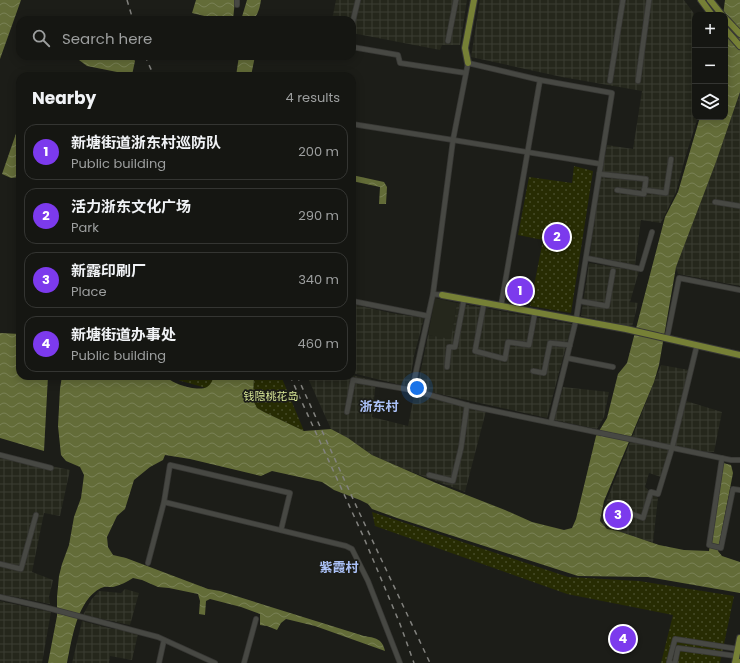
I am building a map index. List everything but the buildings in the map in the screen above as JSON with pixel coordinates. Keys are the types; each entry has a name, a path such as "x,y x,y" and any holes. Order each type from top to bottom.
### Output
{"main road":[{"path":"468,63 465,48 474,0"},
{"path":"701,0 710,12"},
{"path":"710,0 719,12"},
{"path":"728,21 740,34"},
{"path":"728,32 740,46"},
{"path":"442,295 626,329 740,355"},
{"path":"738,661 740,638"}],"street":[{"path":"354,16 358,0"},
{"path":"448,41 456,0"},
{"path":"610,81 624,0"},
{"path":"638,81 649,0"},
{"path":"356,49 398,55 400,63 466,72"},
{"path":"412,390 433,294 453,140 468,63 540,80 612,93 576,320 551,422"},
{"path":"502,306 540,80"},
{"path":"356,125 601,164"},
{"path":"644,190 666,193 671,159"},
{"path":"599,174 646,179 644,194 617,190"},
{"path":"715,202 740,206"},
{"path":"586,258 641,269 652,232"},
{"path":"579,301 607,306 613,272"},
{"path":"667,338 680,278 740,290"},
{"path":"433,294 442,295"},
{"path":"447,367 449,347 455,347 464,299"},
{"path":"356,302 428,316"},
{"path":"484,303 475,351 505,359 508,342 529,345 535,312"},
{"path":"533,370 544,373 550,343 570,345"},
{"path":"618,509 643,518 651,492 658,494 672,448 697,345"},
{"path":"567,358 613,367"},
{"path":"348,412 353,380 412,390 467,405 731,460 740,460"},
{"path":"429,475 453,481 461,448 467,405"},
{"path":"0,455 51,468"},
{"path":"722,458 709,545 721,548 733,489 740,490"},
{"path":"148,563 164,502 170,465 290,493 281,530"},
{"path":"164,502 346,546 352,549 368,581 400,663"},
{"path":"0,564 21,569 36,515"},
{"path":"0,597 51,608 158,637 215,663"},
{"path":"244,663 256,619"},
{"path":"671,663 668,662 675,639 738,649"},
{"path":"159,663 164,640"},
{"path":"674,663 678,648 738,661"}],"shaded area":[{"path":"336,0 467,0 460,45 442,45 440,50 356,34 356,16 333,16"},
{"path":"480,0 684,0 693,12 692,120 697,120 676,192 661,223 641,220 635,265 590,256 595,210 607,145 633,149 642,91 562,77 471,57"},
{"path":"740,92 740,286 678,274 676,267 716,162"},
{"path":"589,263 639,271 630,302 638,303 632,327 581,316"},
{"path":"435,298 457,303 451,340 428,335"},
{"path":"457,303 572,324 547,418 417,389 428,335 451,339"},
{"path":"356,305 391,313 424,318 414,356 409,387 356,374"},
{"path":"661,365 689,370 686,401 722,412 714,452 669,450 661,477 649,473 645,487 658,498 653,543 618,531 607,529 600,521 606,502"},
{"path":"356,376 376,381 372,417 408,426 415,391 486,411 465,492 372,455 348,438 331,429 309,380 356,380"},
{"path":"563,387 609,392 604,417 597,429 554,420"},
{"path":"0,455 70,470 60,516 44,513 32,572 53,580 49,597 50,604 0,594"},
{"path":"125,589 139,593 130,625 83,615 91,600 99,591 121,593"},
{"path":"0,601 51,612 42,663 0,663"},
{"path":"82,621 113,629 123,629 138,634 132,660 110,656 109,663 72,663"}],"green space":[{"path":"574,166 593,171 571,313 530,306 543,240 518,235 529,177 572,183"},
{"path":"179,380 213,380 212,383 206,388"},
{"name":"钱隐桃花岛","path":"254,380 283,380 304,431 257,408 253,400"},
{"path":"372,512 568,577 639,581 734,596 720,663 661,663 673,615 567,594 375,526"}],"water":[{"path":"0,0 21,0 0,59"},
{"path":"196,0 235,0 233,16 204,16 192,13"},
{"path":"247,0 261,0 256,16 242,16"},
{"path":"725,0 740,0 740,92 716,162 676,267 659,365 654,382 604,501 600,521 607,529 618,531 659,545 684,550 709,551 723,463 731,465 733,473 718,551 722,556 740,562 740,593 648,577 578,576 372,509 368,504 334,490 322,482 272,471 261,476 190,459 165,455 163,460 150,467 134,480 125,509 117,516 107,537 108,547 113,555 126,558 208,589 220,591 378,639 382,643 385,651 315,626 286,619 281,623 277,630 260,625 260,614 241,607 210,599 206,601 205,615 199,614 200,601 198,594 158,587 133,578 113,587 102,587 86,601 77,621 67,663 48,663 57,616 59,576 69,545 74,517 81,498 84,475 80,467 66,461 61,455 58,426 61,380 170,380 198,389 209,386 212,380 254,380 253,400 257,408 304,431 331,429 348,438 372,455 436,483 532,522 564,530 572,528 576,519 596,436 607,418 618,374 627,363 665,217 678,192 699,120 728,120 728,12 723,12"},
{"path":"79,60 135,61 133,72 117,72 87,66"},
{"path":"238,60 254,60 252,72 237,72"},
{"path":"16,134 16,177 11,178 2,174"},
{"path":"356,176 384,182 387,187 386,204 379,204 380,187 356,182"},
{"path":"0,333 16,334 16,380 48,380 44,451 0,438"}],"railway":[{"path":"127,0 132,16"},
{"path":"147,60 152,72"},
{"path":"292,380 364,538 400,624 414,663"},
{"path":"299,380 430,663"}],"place":[{"name":"活力浙东文化广场","path":"557,237"},
{"name":"新塘街道浙东村巡防队","path":"520,291"},
{"name":"新露印刷厂","path":"618,515"},
{"name":"新塘街道办事处","path":"623,639"}],"district":[{"name":"浙东村","path":"379,406"},
{"name":"紫霞村","path":"339,567"}]}
